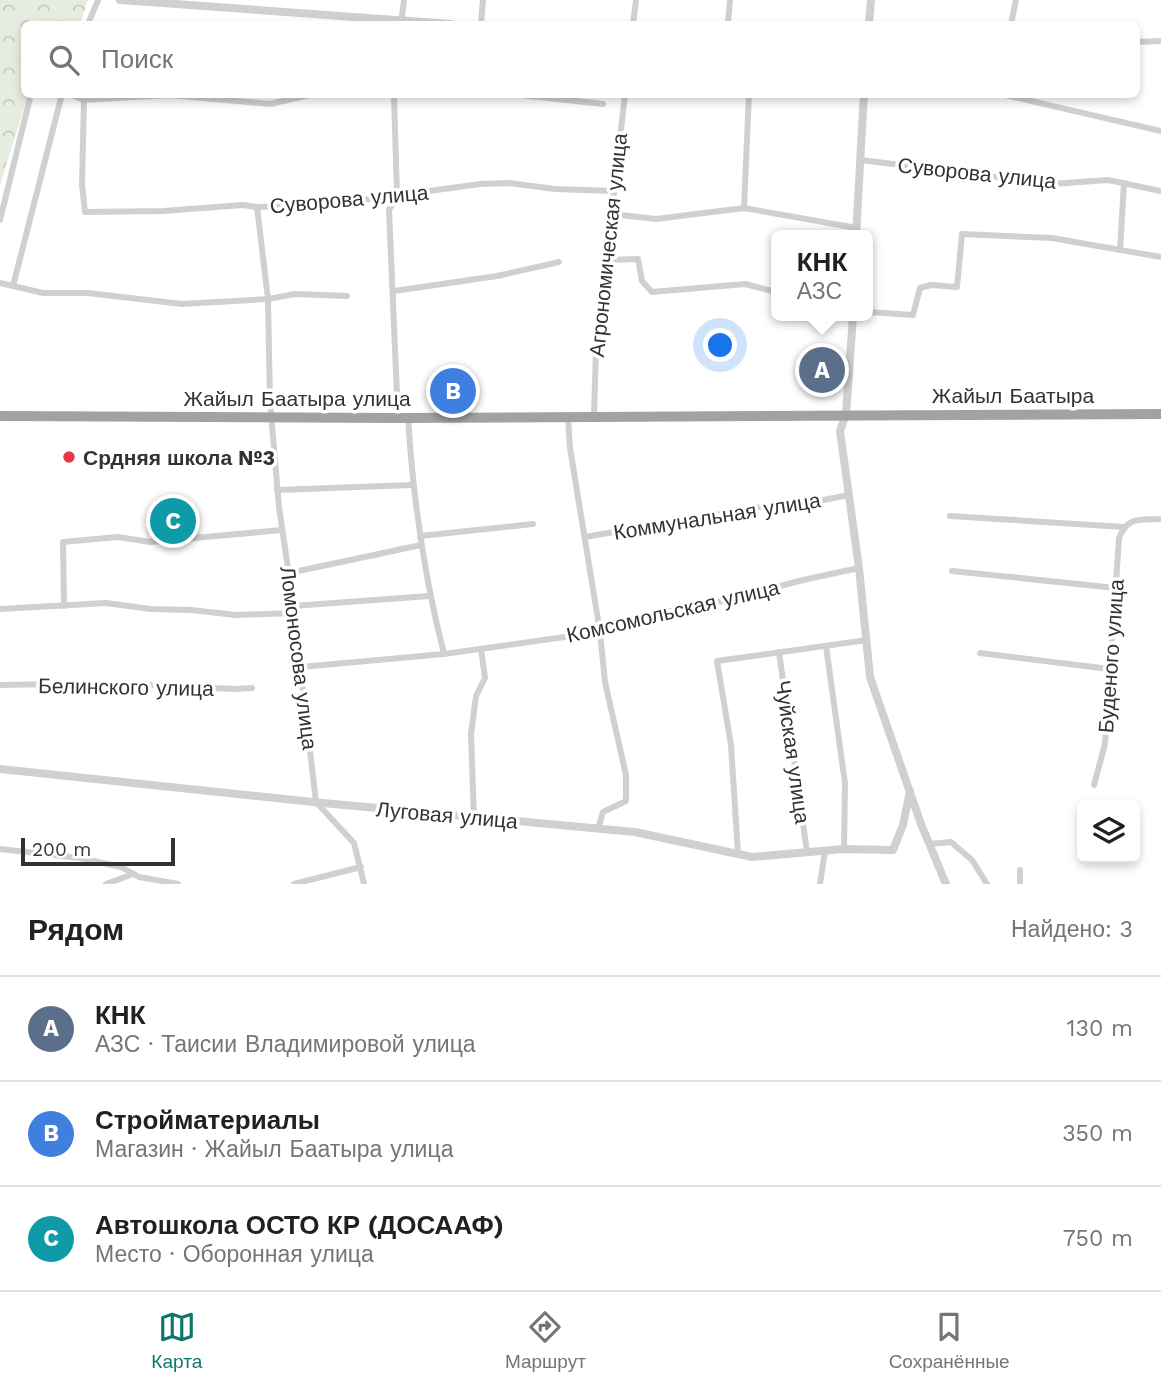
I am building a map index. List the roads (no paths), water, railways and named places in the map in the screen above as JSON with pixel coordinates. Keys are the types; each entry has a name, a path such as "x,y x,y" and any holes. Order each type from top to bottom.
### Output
{"highway":[{"name":"Жайыл Баатыра улица","path":"0,416 403,418 846,414"},
{"name":"Жайыл Баатыра","path":"846,414 1161,414"}],"street":[{"path":"89,21 97,0"},
{"path":"120,0 200,3 381,21"},
{"path":"401,21 404,0"},
{"path":"481,21 483,0"},
{"path":"634,21 636,0"},
{"path":"728,21 730,0"},
{"path":"869,21 871,0"},
{"path":"1012,21 1016,0"},
{"path":"1140,42 1161,41"},
{"path":"0,220 30,98"},
{"path":"13,286 61,98"},
{"path":"79,98 118,98"},
{"path":"203,98 270,104 296,98"},
{"path":"394,98 397,196 389,210 403,418 429,596 444,654"},
{"path":"548,98 603,104"},
{"name":"Агрономическая улица","path":"594,415 596,349 625,98"},
{"path":"744,208 750,98"},
{"path":"856,230 864,98"},
{"path":"1024,98 1161,131"},
{"name":"Суворова улица","path":"84,100 82,184 85,212 163,211 243,205 327,205 480,184 509,183 555,189 614,191"},
{"name":"Суворова улица","path":"861,160 1052,184 1108,180 1161,191"},
{"path":"1120,250 1124,183"},
{"name":"Ломоносова улица","path":"257,207 268,299 271,416 277,490 316,802"},
{"path":"611,214 656,219 744,208 847,230"},
{"path":"873,312 913,315 920,288 931,285 957,287 962,234 1052,238 1161,257"},
{"path":"607,260 638,259 642,281 652,292 745,284 771,291"},
{"path":"394,291 497,276 559,262"},
{"path":"0,283 43,293 88,293 182,304 268,299 295,294 347,296"},
{"path":"853,321 846,414 840,431 859,568 870,677 921,824 947,884"},
{"path":"568,415 570,448 600,632 605,682 626,775 626,801 603,812 598,829"},
{"path":"277,490 412,485"},
{"name":"Коммунальная улица","path":"585,537 765,506 849,495"},
{"path":"950,516 1124,527 1133,520 1161,519"},
{"path":"420,536 533,524"},
{"name":"Буденого улица","path":"1094,785 1105,744 1119,538 1124,527"},
{"path":"64,606 63,542 118,537 150,542 282,530"},
{"path":"289,573 421,545"},
{"name":"Комсомольская улица","path":"301,667 444,654 600,632 605,624 728,600 859,568"},
{"path":"952,571 1116,588"},
{"path":"0,609 106,603 236,615 429,596"},
{"path":"738,854 731,745 717,661 866,640"},
{"path":"826,646 845,783 844,849"},
{"path":"474,817 471,734 476,696 485,678 481,649"},
{"name":"Чуйская улица","path":"779,652 807,852"},
{"path":"980,653 1110,669"},
{"name":"Белинского улица","path":"0,685 116,682 252,688"},
{"name":"Луговая улица","path":"0,769 635,832 752,857 844,849 893,850 902,825"},
{"path":"910,791 902,825 921,824"},
{"path":"316,802 354,843 364,884"},
{"path":"929,844 951,842 972,860 987,884"},
{"path":"0,849 80,858 121,867 139,877 178,884"},
{"path":"820,884 825,850"},
{"path":"294,884 361,867"},
{"path":"1020,870 1020,884"},
{"path":"106,884 133,873"}],"place":[{"name":"КНК","path":"822,370"},
{"name":"Стройматериалы","path":"453,391"},
{"name":"Срдняя школа №3","path":"69,457"},
{"name":"Автошкола ОСТО КР (ДОСААФ)","path":"173,521"}]}
